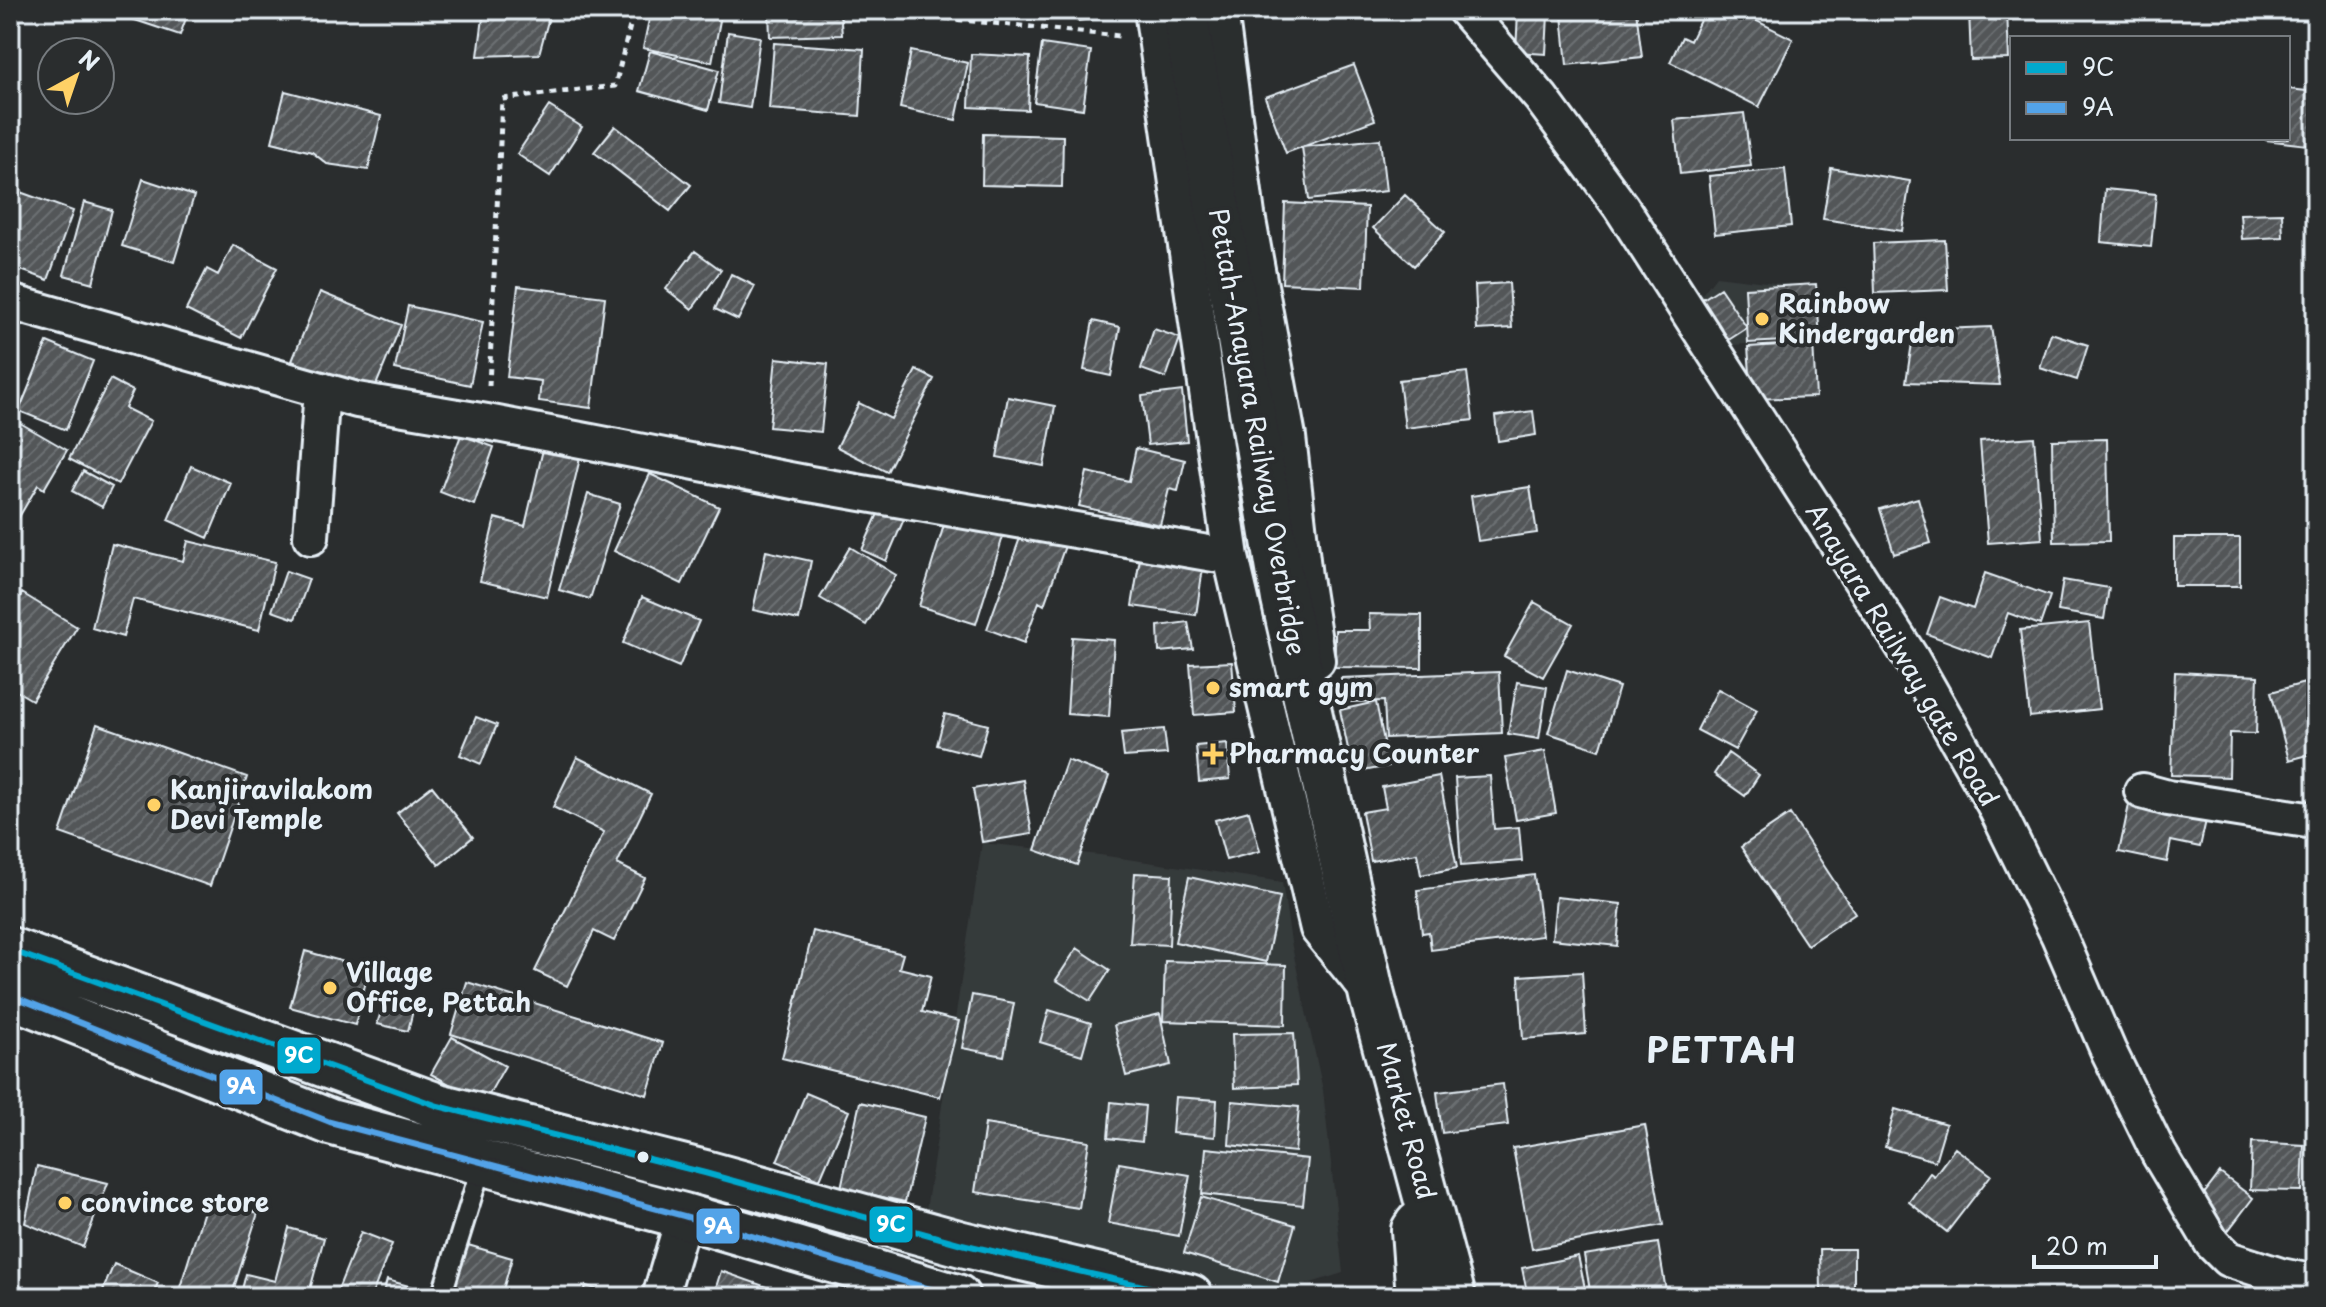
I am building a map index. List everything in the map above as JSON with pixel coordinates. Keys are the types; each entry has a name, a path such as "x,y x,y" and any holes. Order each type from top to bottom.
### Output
{"main road":[{"name":"Pettah-Anayara Railway Overbridge","path":"1164,20 1284,599 1361,946"},
{"name":"Market Road","path":"1361,946 1453,1297"},
{"path":"10,950 438,1106 705,1173 962,1244 1190,1297"},
{"path":"10,995 330,1122 684,1216 957,1297"},
{"path":"1419,1297 1414,1230 1429,1203 1459,1239 1481,1297"}],"street":[{"path":"1164,20 1231,557 1318,929 1372,996 1386,976 1330,736 1304,577 1288,437 1247,215 1220,10"},
{"name":"Anayara Railway gate Road","path":"1465,10 1541,98 1621,207 1911,658 1993,802 2059,936 2108,1050 2159,1154 2212,1243 2228,1259 2281,1276 2316,1283"},
{"path":"10,302 357,400 810,484 1231,557"},
{"path":"311,537 322,390"},
{"path":"2142,791 2307,820 2316,818"},
{"path":"660,1297 684,1216"},
{"path":"957,1297 962,1244"}],"lane":[{"path":"441,1297 483,1161"}],"path":[{"path":"487,422 502,99 615,86 634,10"},
{"path":"923,10 943,18 1164,20"}],"shaded area":[{"name":"Rainbow Kindergarden","path":"1716,276 1817,288 1816,337 1724,346 1696,302"},
{"path":"982,843 1100,855 1282,882 1291,942 1323,1090 1343,1273 1272,1295 1096,1263 924,1223"}],"building":[{"path":"131,10 189,10 180,35 129,18"},
{"path":"484,10 551,10 539,54 478,56"},
{"path":"651,10 722,10 712,62 643,48"},
{"path":"769,10 840,10 842,35 770,37"},
{"path":"1006,10 1055,10 1055,14"},
{"path":"1075,10 1134,10 1135,14 1077,21"},
{"path":"1636,10 1642,57 1567,65 1562,15"},
{"path":"1705,10 1735,10 1793,39 1759,107 1670,62 1682,37 1690,41"},
{"path":"1969,10 2007,10 2009,59 1971,60"},
{"path":"1518,12 1548,14 1546,54 1516,52"},
{"path":"728,32 760,37 750,108 719,103"},
{"path":"774,43 864,49 860,116 769,109"},
{"path":"1042,44 1091,51 1083,109 1034,102"},
{"path":"650,51 719,70 708,110 639,91"},
{"path":"911,51 968,63 956,120 900,108"},
{"path":"971,54 1030,57 1028,110 969,107"},
{"path":"1354,65 1375,120 1286,153 1265,97"},
{"path":"2290,89 2316,92 2316,146 2265,140 2290,140"},
{"path":"285,91 381,116 368,170 327,164 312,152 272,142"},
{"path":"549,106 582,127 550,176 517,154"},
{"path":"1744,113 1751,166 1680,174 1674,120"},
{"path":"615,126 691,185 670,211 594,152"},
{"path":"983,134 1063,136 1062,187 982,185"},
{"path":"1380,139 1386,191 1309,200 1302,147"},
{"path":"1831,168 1910,181 1902,231 1823,219"},
{"path":"1785,169 1791,226 1715,234 1709,176"},
{"path":"143,179 194,196 174,262 122,246"},
{"path":"2105,189 2156,194 2151,247 2101,242"},
{"path":"20,192 73,211 48,280 10,266 10,219"},
{"path":"1405,195 1445,232 1414,266 1373,228"},
{"path":"84,202 112,210 93,283 64,275"},
{"path":"1285,203 1367,207 1364,287 1282,283"},
{"path":"2282,213 2283,237 2242,239 2240,214"},
{"path":"1945,240 1948,290 1875,293 1873,243"},
{"path":"233,245 277,268 241,338 186,310 207,269 218,275"},
{"path":"695,251 721,270 692,309 666,289"},
{"path":"731,274 755,286 738,320 715,309"},
{"path":"1509,283 1512,328 1477,330 1475,285"},
{"path":"1816,284 1820,339 1748,343 1745,288"},
{"path":"518,286 605,297 591,408 539,401 541,381 507,377"},
{"path":"1720,288 1747,328 1727,341 1700,301"},
{"path":"320,292 401,325 372,395 292,361"},
{"path":"408,306 483,322 470,385 395,369"},
{"path":"1093,321 1120,327 1111,376 1084,370"},
{"path":"1991,327 2000,385 1906,382 1914,330"},
{"path":"1154,329 1180,338 1166,378 1141,369"},
{"path":"2051,333 2088,345 2077,380 2040,368"},
{"path":"47,342 93,361 66,430 19,411"},
{"path":"1813,343 1816,397 1752,399 1748,347"},
{"path":"776,358 828,364 821,432 769,427"},
{"path":"916,370 934,379 887,472 837,447 859,403 891,419"},
{"path":"1467,372 1473,420 1405,428 1399,380"},
{"path":"110,379 133,391 125,408 151,421 118,484 69,459"},
{"path":"1182,391 1187,441 1148,445 1142,396"},
{"path":"1008,397 1055,406 1044,466 997,457"},
{"path":"1533,411 1536,435 1498,441 1495,416"},
{"path":"15,420 67,450 44,489 38,485 10,532 10,430"},
{"path":"461,435 494,447 474,505 440,492"},
{"path":"2034,437 2042,539 1988,543 1980,441"},
{"path":"2107,439 2109,541 2054,542 2052,440"},
{"path":"544,445 581,454 547,597 480,581 495,518 525,526"},
{"path":"1136,448 1185,460 1178,491 1169,489 1160,525 1079,506 1087,472 1129,481"},
{"path":"191,466 231,483 208,538 168,520"},
{"path":"83,471 112,487 102,507 72,491"},
{"path":"650,474 719,507 682,584 614,551"},
{"path":"1530,487 1537,533 1478,541 1471,496"},
{"path":"588,494 620,504 590,599 559,590"},
{"path":"1918,498 1931,543 1894,554 1880,509"},
{"path":"880,509 904,519 886,561 862,550"},
{"path":"948,512 1005,530 976,624 919,606"},
{"path":"1024,527 1066,543 1044,605 1039,602 1024,643 987,629"},
{"path":"2174,538 2240,538 2240,586 2174,586"},
{"path":"188,541 275,562 259,630 133,599 123,637 92,628 112,544 183,561"},
{"path":"850,547 896,575 866,625 820,598"},
{"path":"766,551 811,561 799,620 753,610"},
{"path":"1141,552 1204,561 1196,615 1132,606"},
{"path":"286,571 309,579 295,619 272,611"},
{"path":"1985,573 2050,596 2040,625 2008,613 1992,658 1927,634 1940,597 1973,609"},
{"path":"2063,580 2109,588 2104,619 2058,611"},
{"path":"22,593 77,627 32,700 10,687 10,613"},
{"path":"642,597 699,621 679,667 623,643"},
{"path":"1534,602 1573,624 1543,677 1504,656"},
{"path":"1369,614 1422,615 1422,668 1335,667 1335,630 1370,630"},
{"path":"1188,622 1193,649 1159,652 1158,626"},
{"path":"2089,623 2099,709 2030,717 2020,630"},
{"path":"1072,637 1114,640 1109,717 1067,714"},
{"name":"smart gym","path":"1232,662 1236,712 1194,715 1190,664"},
{"path":"1567,670 1619,687 1600,750 1548,733"},
{"path":"1499,672 1502,733 1386,738 1384,701 1342,702 1341,678"},
{"path":"2175,672 2258,676 2256,734 2230,733 2229,777 2171,775"},
{"path":"2316,680 2316,753 2289,760 2271,692"},
{"path":"1517,682 1547,687 1539,739 1508,734"},
{"path":"1718,689 1757,710 1735,750 1697,730"},
{"path":"1376,702 1389,766 1353,773 1340,710"},
{"path":"945,714 988,725 979,756 937,745"},
{"path":"476,717 497,725 481,764 460,755"},
{"name":"Kanjiravilakom Devi Temple","path":"97,724 247,777 210,886 60,833"},
{"path":"1164,729 1167,754 1124,757 1121,733"},
{"name":"Pharmacy Counter","path":"1227,743 1230,779 1199,782 1196,746"},
{"path":"1545,751 1556,813 1516,820 1505,758"},
{"path":"1728,753 1759,775 1745,796 1714,774"},
{"path":"577,757 651,794 617,864 645,878 614,941 594,931 567,986 535,971 604,832 553,807"},
{"path":"1067,760 1109,776 1077,865 1035,850"},
{"path":"1439,776 1457,868 1421,875 1417,853 1371,861 1362,812 1386,808 1382,787"},
{"path":"1490,776 1494,829 1519,827 1522,861 1461,866 1455,778"},
{"path":"1023,780 1032,834 982,842 973,789"},
{"path":"432,786 473,837 439,865 397,813"},
{"path":"2130,800 2207,816 2200,847 2171,841 2167,862 2119,852"},
{"path":"1249,811 1260,851 1226,860 1215,820"},
{"path":"1790,814 1855,913 1807,945 1741,847"},
{"path":"1135,873 1172,875 1169,945 1130,943"},
{"path":"1534,875 1542,936 1431,950 1429,932 1422,933 1417,890"},
{"path":"1189,877 1280,897 1266,962 1175,942"},
{"path":"1556,897 1621,904 1617,946 1552,939"},
{"path":"813,931 903,954 899,968 931,976 922,1012 959,1021 940,1097 782,1058"},
{"path":"1077,948 1110,970 1090,1001 1056,980"},
{"name":"Village Office, Pettah","path":"305,951 369,969 355,1025 290,1007"},
{"path":"1165,961 1286,965 1285,1025 1163,1021"},
{"path":"1582,972 1586,1034 1523,1039 1519,976"},
{"path":"467,982 663,1043 647,1095 451,1034"},
{"path":"387,994 415,1002 408,1031 377,1024"},
{"path":"972,995 1014,1003 1004,1056 962,1048"},
{"path":"1049,1010 1091,1023 1082,1055 1040,1042"},
{"path":"1160,1014 1171,1065 1126,1076 1114,1025"},
{"path":"1294,1033 1297,1085 1234,1088 1232,1034"},
{"path":"452,1037 505,1066 484,1103 431,1074"},
{"path":"1503,1084 1508,1125 1442,1133 1437,1092"},
{"path":"806,1093 849,1111 820,1179 777,1161"},
{"path":"1175,1097 1217,1100 1215,1137 1172,1133"},
{"path":"1232,1101 1299,1107 1295,1152 1229,1145"},
{"path":"860,1102 925,1117 905,1202 841,1188"},
{"path":"1111,1102 1145,1106 1142,1142 1108,1138"},
{"path":"1895,1109 1946,1124 1935,1161 1885,1147"},
{"path":"985,1124 1089,1141 1079,1208 975,1192"},
{"path":"1645,1125 1663,1225 1532,1249 1513,1148"},
{"path":"2252,1142 2304,1145 2302,1191 2250,1190"},
{"path":"1206,1148 1308,1159 1303,1205 1202,1194"},
{"path":"1955,1148 1991,1175 1947,1232 1909,1202 1930,1173 1934,1176"},
{"path":"1119,1163 1190,1175 1179,1236 1108,1223"},
{"name":"convince store","path":"37,1166 108,1183 83,1247 25,1223"},
{"path":"2220,1173 2253,1198 2227,1232 2194,1207"},
{"path":"1201,1197 1295,1225 1278,1282 1184,1253"},
{"path":"208,1198 258,1213 231,1297 177,1297"},
{"path":"289,1228 324,1238 308,1297 240,1297 246,1274 275,1281"},
{"path":"361,1232 392,1244 371,1297 335,1297"},
{"path":"1658,1243 1667,1297 1591,1297 1584,1255"},
{"path":"468,1245 512,1258 501,1297 452,1297"},
{"path":"1820,1249 1854,1249 1854,1290 1821,1290"},
{"path":"1578,1256 1587,1297 1528,1297 1522,1268"},
{"path":"114,1264 158,1283 152,1297 100,1297"},
{"path":"721,1271 795,1297 713,1297"},
{"path":"387,1280 423,1290 421,1297 382,1297"},
{"path":"586,1286 624,1297 583,1297"}],"transit line":[{"name":"9C","path":"10,950 438,1106 705,1173 962,1244 1190,1297"},
{"name":"9A","path":"10,995 330,1122 684,1216 957,1297"}],"place":[{"name":"Rainbow Kindergarden","path":"1762,319"},
{"name":"smart gym","path":"1213,688"},
{"name":"Pharmacy Counter","path":"1213,754"},
{"name":"Kanjiravilakom Devi Temple","path":"154,805"},
{"name":"Village Office, Pettah","path":"330,988"},
{"name":"convince store","path":"65,1203"}],"district":[{"name":"PETTAH","path":"1722,1051"}]}
